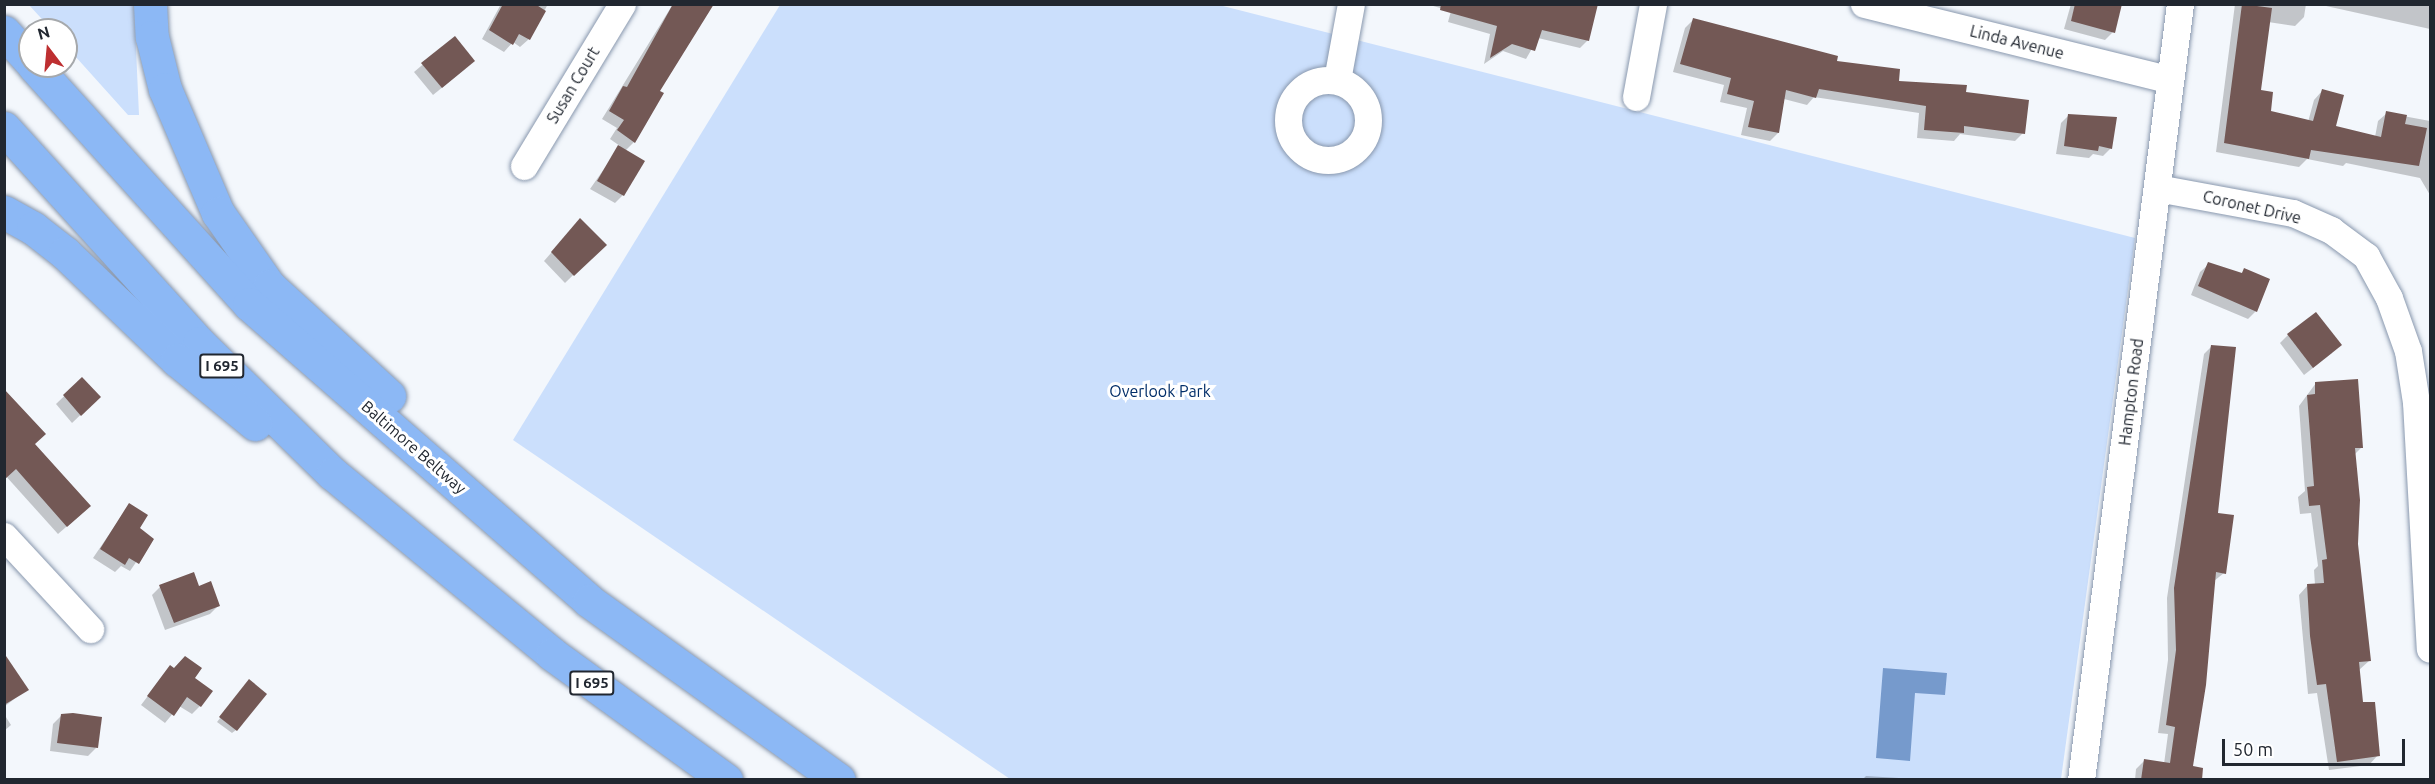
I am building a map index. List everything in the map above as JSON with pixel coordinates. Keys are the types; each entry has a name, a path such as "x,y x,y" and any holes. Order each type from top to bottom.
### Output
{"highway":[{"path":"150,4 152,37 165,89 181,135 218,213 268,286 439,445 451,479"},
{"path":"4,32 18,48"},
{"name":"Baltimore Beltway","path":"45,78 249,304 589,601 839,780"},
{"name":"I 695","path":"4,129 199,343 333,474 461,582 552,654 726,780"},
{"path":"4,212 33,228 65,253 177,360 316,474 461,582"}],"street":[{"name":"Susan Court","path":"524,166 622,4"},
{"path":"1337,80 1351,4"},
{"path":"1636,97 1653,4"},
{"name":"Linda Avenue","path":"1864,4 2170,80"},
{"name":"Hampton Road","path":"2081,780 2180,4"},
{"name":"Coronet Drive","path":"2157,188 2293,213 2331,230 2366,256 2390,298 2408,351 2416,402 2430,649"},
{"path":"4,536 90,629"}],"green space":[{"path":"29,5 134,5 139,115 128,115 78,59 78,18 41,18"},
{"name":"Overlook Park","path":"780,5 1219,5 2135,238 2061,779 1010,779 513,440"}],"water":[{"path":"1883,668 1947,673 1945,695 1915,693 1910,761 1876,758"}],"building":[{"path":"503,4 535,4 546,11 530,40 519,34 513,45 489,30"},
{"path":"673,4 714,4 660,91 664,93 635,143 617,130 624,120 609,111 623,86 627,87"},
{"path":"1441,4 1598,4 1589,41 1542,30 1535,51 1512,44 1490,58 1497,26 1440,10"},
{"path":"2075,4 2122,4 2115,33 2071,21"},
{"path":"2242,4 2272,8 2261,90 2273,92 2271,111 2313,121 2322,89 2344,95 2336,126 2381,137 2386,111 2407,115 2405,124 2427,128 2419,166 2311,150 2309,159 2224,143"},
{"path":"1693,18 1838,56 1837,61 1900,69 1899,81 1967,85 1966,92 2029,100 2025,134 1964,126 1964,133 1924,130 1926,106 1819,89 1816,98 1786,90 1779,133 1748,127 1754,101 1727,94 1731,78 1680,64"},
{"path":"455,36 475,61 442,88 421,63"},
{"path":"2068,114 2117,117 2112,149 2099,146 2098,151 2064,146"},
{"path":"618,145 645,161 624,196 597,181"},
{"path":"580,218 607,245 574,276 551,252"},
{"path":"2208,262 2242,273 2244,268 2270,279 2257,312 2198,286"},
{"path":"2316,312 2342,345 2313,368 2287,334"},
{"path":"2211,345 2236,347 2218,513 2234,515 2226,574 2216,572 2206,685 2193,766 2203,768 2202,780 2141,780 2144,759 2170,763 2175,727 2166,725 2176,650 2174,588"},
{"path":"82,377 101,397 81,416 63,395"},
{"path":"2358,379 2363,448 2355,448 2360,500 2358,544 2371,661 2359,662 2363,702 2375,702 2380,756 2337,762 2326,684 2317,685 2310,636 2307,584 2324,583 2322,560 2327,559 2320,505 2309,506 2307,487 2314,486 2307,395 2315,394 2315,382"},
{"path":"4,389 46,434 35,444 91,506 67,527 16,469 4,480"},
{"path":"129,503 148,515 140,528 154,539 139,564 129,558 125,565 100,549"},
{"path":"194,572 199,586 211,581 220,606 174,623 159,585"},
{"path":"4,653 29,690 4,705"},
{"path":"185,656 202,668 195,678 213,691 201,707 187,697 174,716 147,696 170,665 174,668"},
{"path":"249,679 267,694 237,731 219,717"},
{"path":"73,713 102,717 98,748 57,743 61,714"}]}
